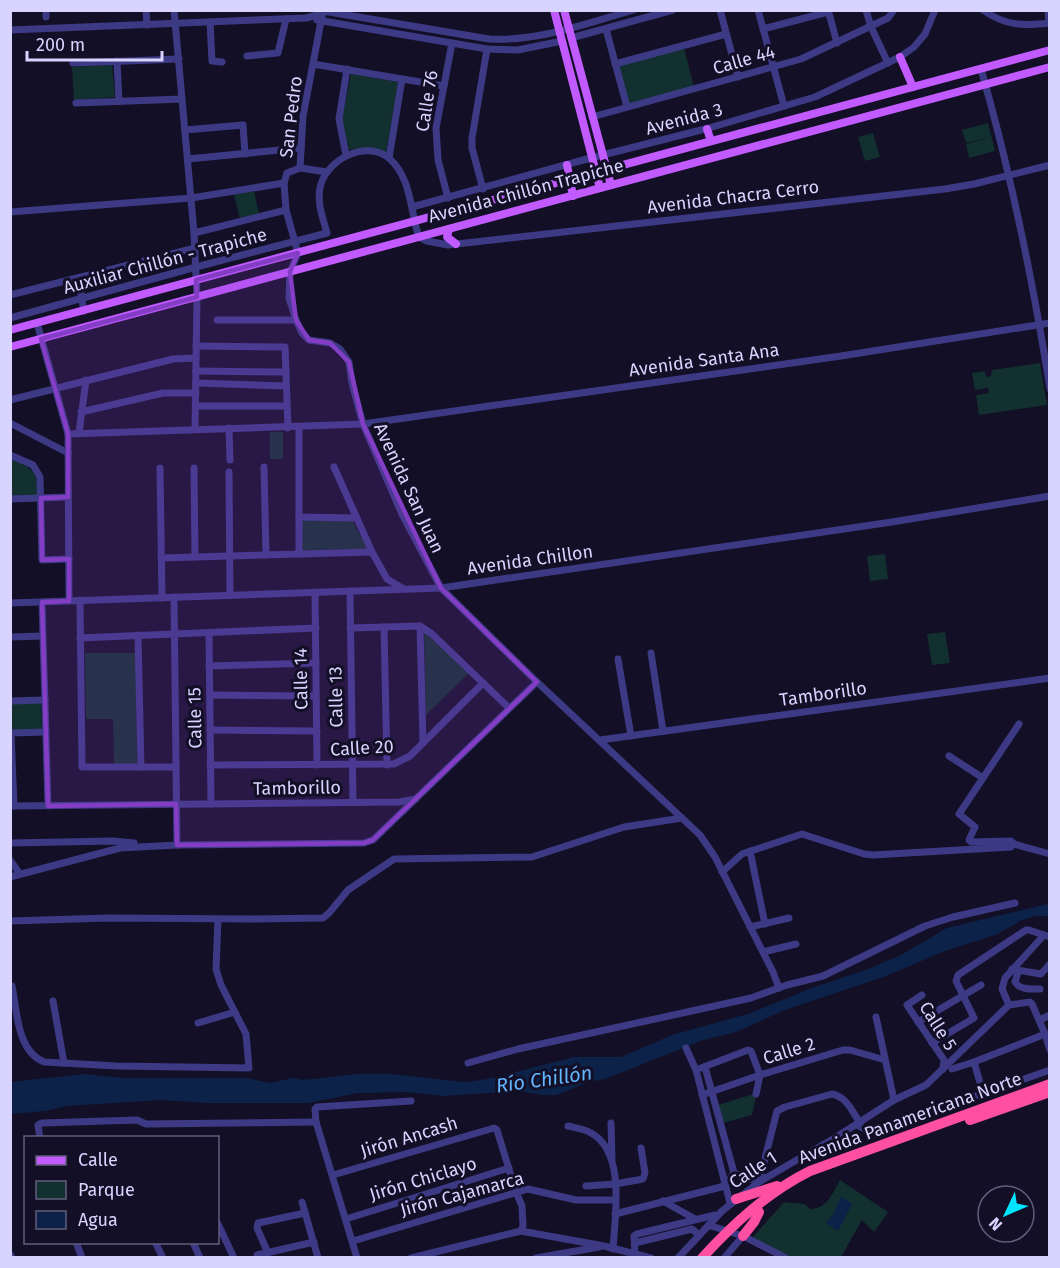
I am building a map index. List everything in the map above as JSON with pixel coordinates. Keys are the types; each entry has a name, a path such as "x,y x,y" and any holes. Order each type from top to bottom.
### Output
{"highway":[{"name":"Avenida Panamericana Norte","path":"710,1257 734,1234 748,1212 783,1186 810,1171 1050,1084"},
{"name":"Avenida Panamericana Norte","path":"702,1257 754,1222 759,1212 794,1186 812,1176 1050,1092"},
{"path":"733,1201 783,1186"}],"main road":[{"path":"554,10 600,188"},
{"path":"564,10 576,37 592,117 611,185"},
{"name":"Avenida Chillón Trapiche","path":"10,330 1050,50"},
{"path":"900,57 913,87"},
{"name":"Avenida Chillón Trapiche","path":"10,348 1050,67"},
{"path":"936,81 940,96"},
{"path":"884,95 888,111"},
{"path":"788,121 793,136"},
{"path":"707,129 711,141"},
{"path":"567,165 568,180 573,195"},
{"path":"531,190 536,206"},
{"path":"448,229 447,237 456,244"},
{"path":"357,237 360,253"},
{"path":"84,311 89,327"}],"street":[{"path":"146,10 147,25"},
{"path":"174,10 196,267 195,429"},
{"path":"601,10 603,19"},
{"path":"10,30 306,18 323,11 489,39 519,40 634,10"},
{"path":"576,37 674,10"},
{"path":"720,10 738,77"},
{"path":"758,10 784,106"},
{"path":"866,10 871,27 888,63"},
{"name":"Calle 44","path":"592,117 801,59 871,27 888,18 894,10"},
{"name":"Avenida 3","path":"412,207 815,98 900,57 914,47 925,34 935,10"},
{"path":"983,10 1007,23 1028,25 1049,23 1048,10"},
{"name":"San Pedro","path":"298,253 286,210 284,183 287,173 300,168 303,116 323,11"},
{"path":"763,29 828,11 837,43"},
{"path":"306,18 487,49 518,50 562,41"},
{"path":"247,56 278,53 286,19"},
{"path":"210,22 212,61 222,62"},
{"path":"606,29 627,108"},
{"path":"615,64 726,34"},
{"name":"Calle 76","path":"448,198 436,144 436,128 452,43"},
{"path":"483,189 472,148 472,138 487,49"},
{"path":"73,63 179,59"},
{"path":"117,61 119,101"},
{"path":"313,64 444,86"},
{"path":"346,155 339,119 347,69"},
{"path":"981,69 1008,174 1040,325 1050,389"},
{"path":"389,158 402,79"},
{"path":"76,103 182,99"},
{"path":"185,130 243,124 245,153"},
{"path":"188,159 301,148"},
{"path":"300,168 327,172 346,155 367,151 389,158 404,180 419,237"},
{"name":"Avenida Chacra Cerro","path":"419,237 433,243 456,244 945,189 1050,165"},
{"name":"Auxiliar Chillón - Trapiche","path":"10,318 327,233 319,202 320,186 327,172"},
{"path":"10,212 191,198 284,183"},
{"path":"194,233 286,210"},
{"path":"10,296 195,248"},
{"path":"217,320 296,320 290,298 290,272 298,253"},
{"path":"78,278 84,311"},
{"name":"Avenida San Juan","path":"296,320 302,333 309,340 330,343 340,349 349,362 363,424 402,514 441,588 700,835 722,872 779,988"},
{"path":"37,323 68,434 69,601"},
{"name":"Avenida Santa Ana","path":"68,434 363,424 725,373 1050,323"},
{"path":"196,346 285,347 288,428"},
{"path":"10,400 173,359 196,358"},
{"path":"196,371 286,372"},
{"path":"79,433 86,380"},
{"path":"196,383 286,386"},
{"path":"81,412 163,393 196,393"},
{"path":"196,406 287,406"},
{"path":"10,423 68,453"},
{"path":"299,427 299,554"},
{"path":"229,428 230,460"},
{"path":"10,455 28,463 36,469 40,477 42,560 69,559"},
{"path":"264,467 266,555"},
{"path":"334,467 372,552 387,579 404,589"},
{"path":"160,468 162,598"},
{"path":"194,468 195,557"},
{"path":"229,472 230,595"},
{"name":"Avenida Chillon","path":"10,603 441,588 880,524 1050,496"},
{"path":"10,499 68,497"},
{"path":"299,517 356,518"},
{"path":"161,558 372,552"},
{"name":"Calle 13","path":"350,591 353,802"},
{"name":"Calle 14","path":"315,592 317,765"},
{"path":"174,597 177,845"},
{"path":"80,600 82,767 176,767"},
{"path":"42,602 48,806"},
{"path":"350,628 420,626 432,634 509,708"},
{"path":"420,626 423,743"},
{"path":"384,627 387,765"},
{"path":"80,638 316,628"},
{"name":"Calle 15","path":"209,633 211,804"},
{"path":"138,635 141,767"},
{"path":"10,637 43,636"},
{"path":"651,652 663,731"},
{"path":"618,659 631,736"},
{"path":"209,666 316,663"},
{"name":"Tamborillo","path":"600,740 1050,678"},
{"path":"10,877 120,848 177,845 364,843 374,840 537,682"},
{"name":"Calle 20","path":"210,765 387,765 401,762 483,683"},
{"path":"210,695 316,696"},
{"path":"10,700 45,700"},
{"path":"1019,724 959,812 975,827 969,840 973,842 1011,840 1014,844 1050,854"},
{"path":"210,730 317,731"},
{"path":"12,806 11,733 46,732"},
{"path":"949,756 983,777"},
{"name":"Tamborillo","path":"12,806 399,802 416,799"},
{"path":"10,921 108,918 323,918 348,890 394,859 532,857 624,827 682,818"},
{"path":"722,872 738,857 750,851 805,834 856,852 873,855 1014,844"},
{"path":"90,841 90,856"},
{"path":"10,843 113,841 151,846"},
{"path":"750,851 765,924"},
{"path":"10,860 20,874"},
{"path":"468,1063 518,1049 751,998 823,976 925,926 1015,903"},
{"path":"750,927 789,918"},
{"path":"12,986 14,1010 23,1041 31,1054 44,1062 249,1068 246,1034 220,985 216,969 218,919"},
{"path":"932,1043 974,1020 956,981 958,975 1026,930 1047,936 1002,984 1009,1005"},
{"path":"763,952 796,944"},
{"path":"1015,970 1041,974 1050,964"},
{"path":"1015,970 1015,982 1018,986 1040,989"},
{"path":"918,1022 981,985"},
{"name":"Calle 5","path":"894,1100 926,1085 943,1069 944,1060 907,1004 922,995"},
{"path":"53,1001 64,1063"},
{"path":"943,1069 1009,1005 1030,1002 1034,1006 1050,1050"},
{"path":"198,1023 235,1012"},
{"path":"1040,1020 1050,1015"},
{"path":"876,1017 894,1100"},
{"path":"952,1068 974,1062 1045,1034"},
{"path":"686,1048 696,1070 726,1184 733,1201"},
{"path":"696,1070 748,1050 753,1055 760,1075 756,1094"},
{"name":"Calle 2","path":"702,1095 843,1050 885,1060"},
{"path":"974,1062 983,1093"},
{"path":"705,1067 734,1173"},
{"path":"734,1173 759,1182 777,1111 784,1107 832,1094 844,1100 858,1124 874,1132 1050,1070"},
{"name":"Calle 1","path":"678,1257 722,1211 759,1182 858,1124 894,1100"},
{"path":"357,1257 316,1122 315,1111 317,1107 411,1101"},
{"path":"40,1136 38,1125 42,1123 137,1120 146,1124 316,1122"},
{"path":"610,1123 615,1184 613,1249"},
{"path":"568,1126 591,1133 612,1159"},
{"name":"Jirón Ancash","path":"333,1175 494,1128 497,1130 508,1168"},
{"path":"586,1186 643,1179 645,1176 641,1148"},
{"path":"508,1168 522,1206 521,1231"},
{"name":"Jirón Chiclayo","path":"346,1219 508,1168"},
{"path":"615,1214 726,1184 734,1173"},
{"name":"Jirón Cajamarca","path":"353,1241 516,1192 536,1190 576,1200 615,1200"},
{"path":"302,1202 318,1257"},
{"path":"663,1202 693,1223 699,1235"},
{"name":"Calle 1","path":"635,1254 634,1236 637,1234 693,1223 710,1218 722,1211"},
{"path":"268,1253 257,1228 258,1223 305,1213"},
{"path":"219,1226 234,1257"},
{"path":"707,1227 734,1234 786,1257"},
{"path":"411,1257 521,1231 651,1257"},
{"path":"724,1257 734,1234"},
{"path":"257,1255 314,1242"},
{"path":"536,1257 604,1246"}],"highlighted area":[{"path":"298,253 290,272 296,320 309,340 330,343 349,362 363,424 441,588 537,682 373,840 364,843 177,845 176,804 48,806 42,602 69,601 69,559 42,560 41,498 68,497 68,434 41,339 197,297 196,280"}],"green space":[{"path":"684,48 694,87 629,104 619,65"},
{"path":"112,65 115,97 74,100 72,67"},
{"path":"351,74 398,82 386,153 366,148 349,150 342,119"},
{"path":"988,123 995,151 969,158 966,144 988,138 966,143 962,130"},
{"path":"873,133 880,157 865,161 858,137"},
{"path":"254,191 259,214 240,219 234,194"},
{"path":"1040,363 1047,405 979,415 976,395 989,393 988,388 975,390 972,373 985,371 986,377 991,376 992,370"},
{"path":"270,432 283,432 283,459 270,459"},
{"path":"10,459 32,471 35,475 38,495 11,496"},
{"path":"351,518 367,549 302,550 301,519"},
{"path":"885,554 888,579 870,581 867,556"},
{"path":"424,631 469,673 426,715"},
{"path":"945,632 950,663 932,665 927,634"},
{"path":"85,653 136,653 137,764 114,764 113,719 86,719"},
{"path":"41,702 42,730 11,731 10,703"},
{"path":"757,1093 752,1115 723,1123 718,1105"},
{"path":"840,1180 888,1212 874,1232 862,1220 841,1257 792,1257 751,1239 784,1202 805,1204 810,1209 816,1208 825,1204"}],"water":[{"name":"Río Chillón","path":"1049,905 1049,916 1036,916 1020,921 998,934 945,951 886,976 785,1010 736,1032 703,1040 608,1078 585,1083 557,1095 516,1091 444,1096 407,1092 358,1093 309,1103 208,1103 161,1100 67,1106 45,1111 11,1114 11,1082 85,1074 123,1078 247,1078 270,1083 293,1078 303,1080 358,1074 391,1074 465,1082 488,1079 574,1057 621,1057 672,1035 751,1013 809,989 868,969 901,955 947,928"},
{"path":"841,1196 852,1204 838,1231 826,1223 834,1213"}]}
